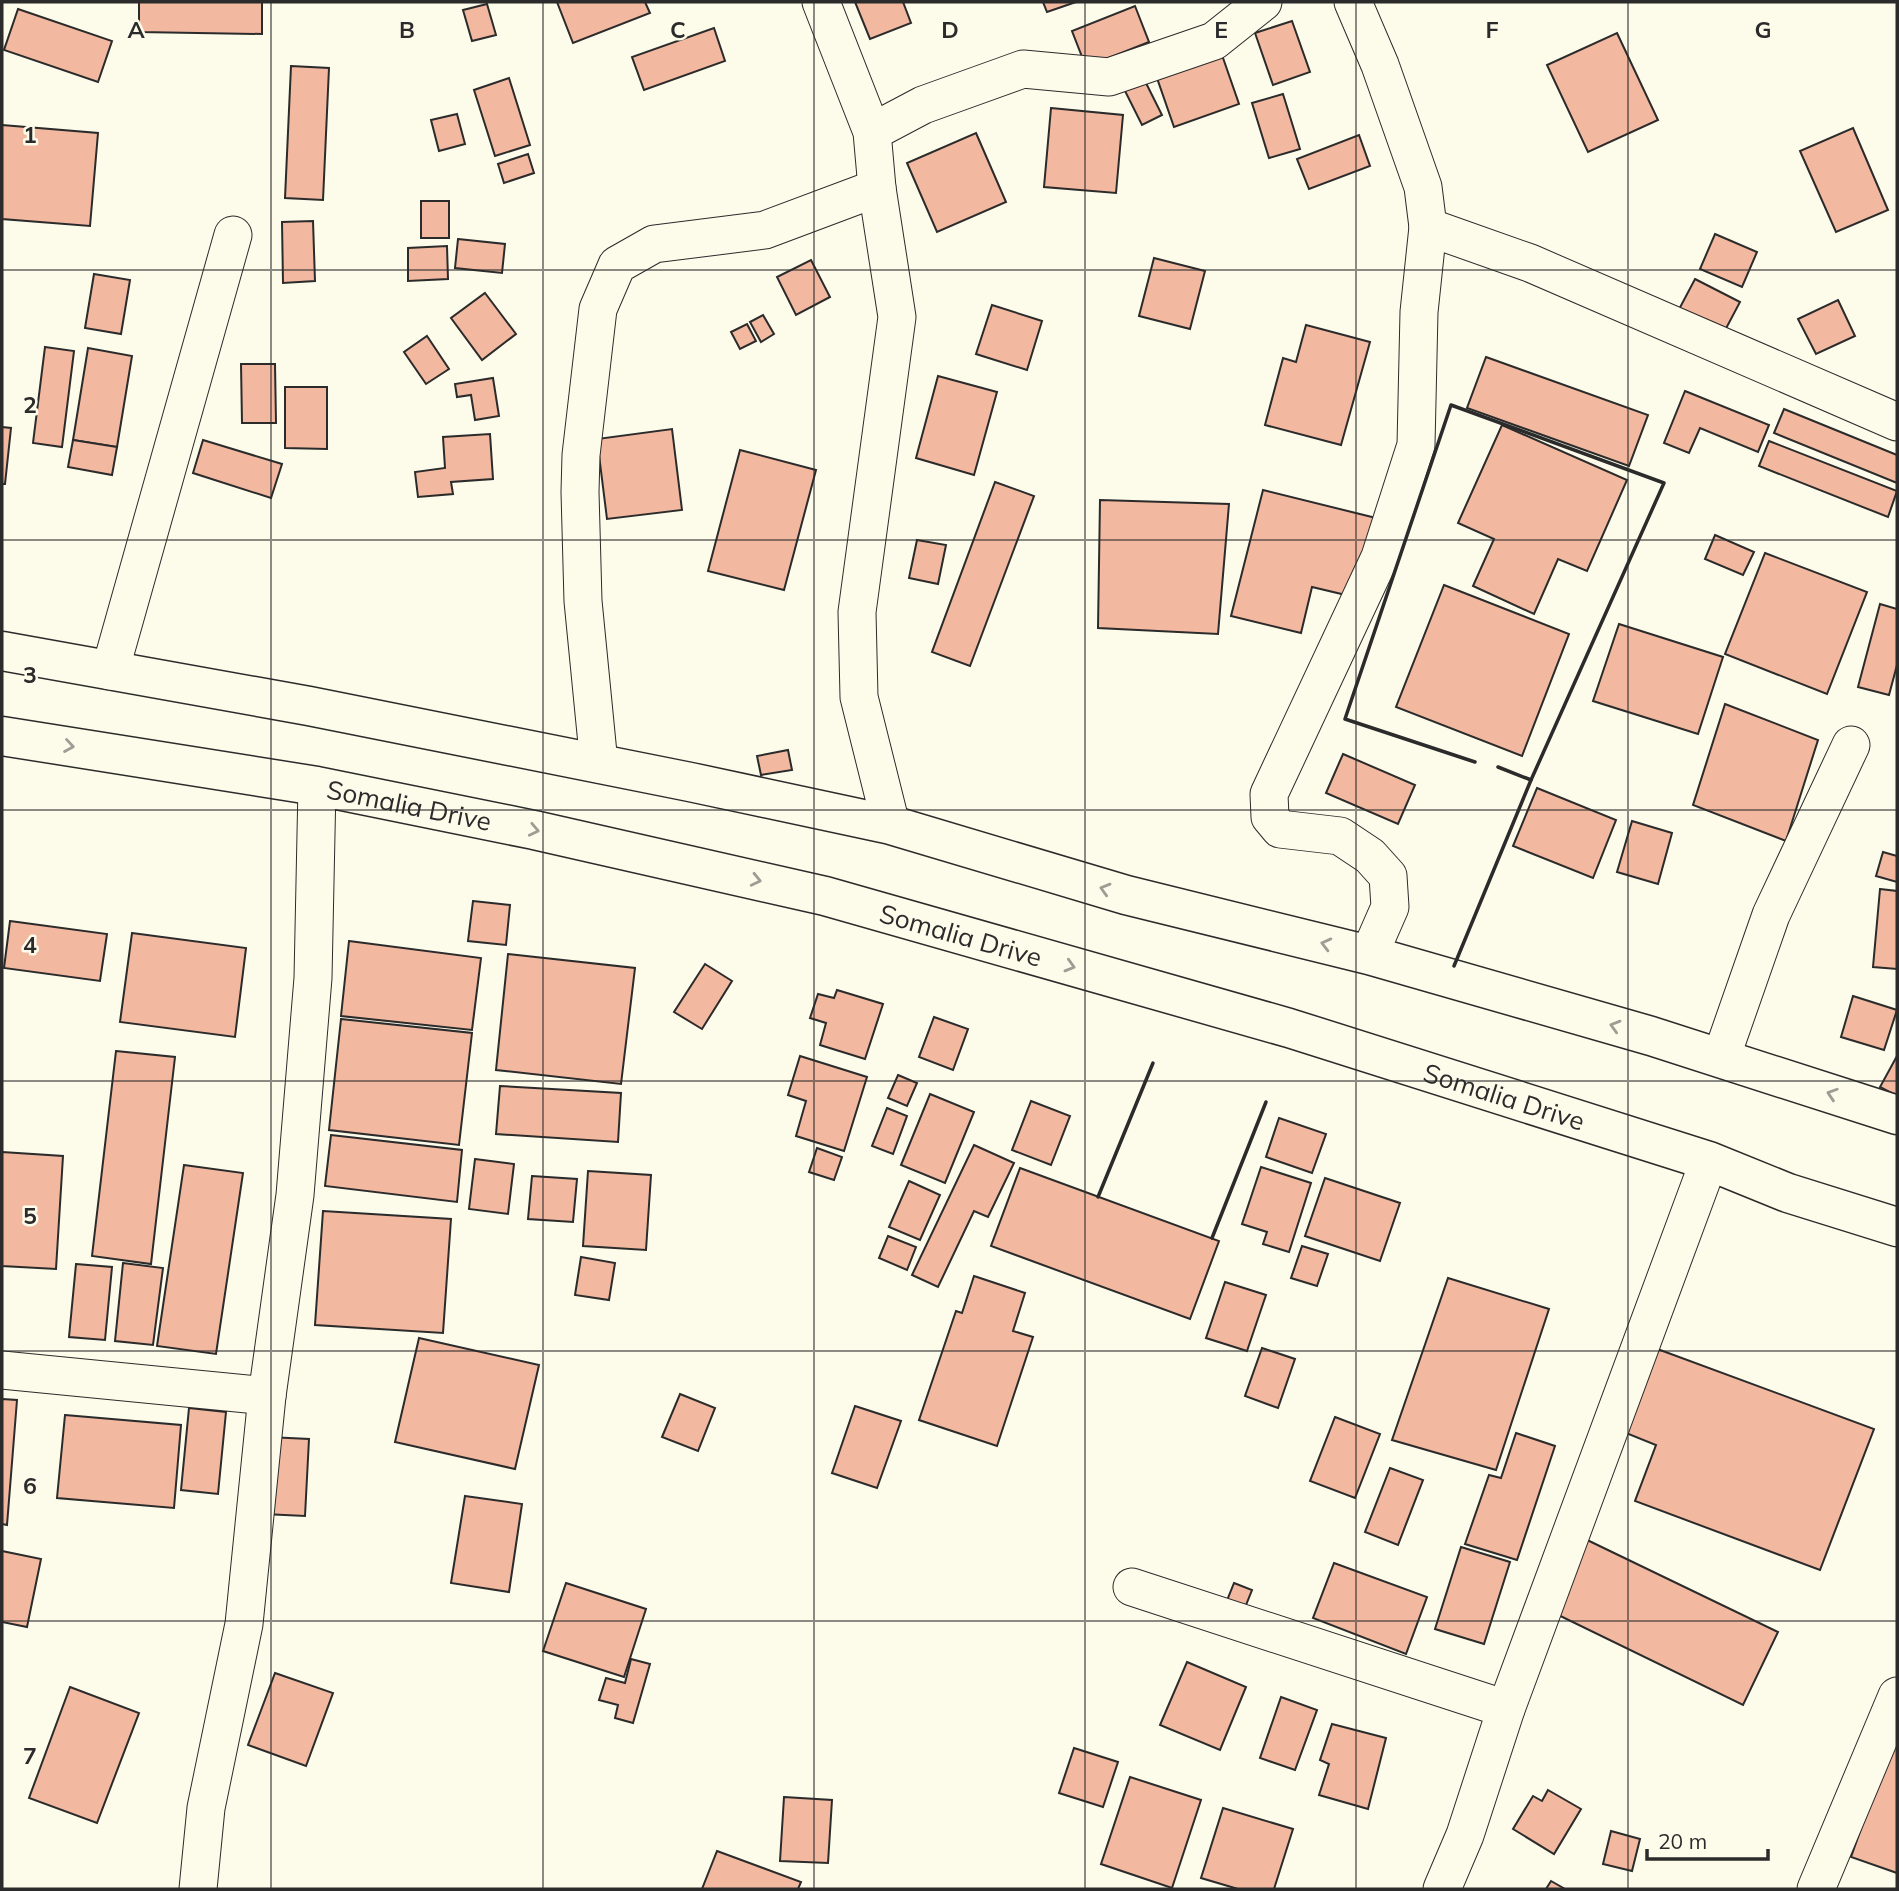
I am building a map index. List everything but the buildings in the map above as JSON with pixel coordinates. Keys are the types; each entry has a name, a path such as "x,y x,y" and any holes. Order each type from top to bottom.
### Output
{"main road":[{"path":"2,650 309,706 891,825 1126,895 1369,955 1721,1058 1897,1115"},
{"name":"Somalia Drive","path":"2,736 317,786 534,830 825,896 1289,1027 1709,1161 1788,1193 1897,1227"}],"street":[{"path":"821,2 872,132 877,188 897,317 857,612 859,696 891,825"},
{"path":"872,132 923,105 1023,69 1109,77 1214,41 1263,2"},
{"path":"1353,2 1380,65 1423,187 1428,227 1419,312 1416,445 1380,557 1269,794 1269,817 1280,829 1340,836 1370,856 1388,876 1390,908 1369,955"},
{"path":"599,764 583,601 580,480 598,309 617,265 654,244 765,230 877,188"},
{"path":"1428,227 1530,263 1897,422"},
{"path":"110,671 233,235"},
{"path":"1721,1058 1771,915 1852,745"},
{"path":"198,1889 206,1808 244,1624 267,1396 295,1195 313,978 317,786"},
{"path":"1442,1889 1465,1835 1506,1709 1709,1161"},
{"path":"2,1370 267,1396"},
{"path":"1132,1587 1506,1709"},
{"path":"1816,1889 1897,1696"}],"wall":[{"path":"1475,762 1345,719 1451,405 1664,483 1531,780 1498,767"},
{"path":"1454,966 1531,780"},
{"path":"1098,1197 1153,1063"},
{"path":"1212,1238 1266,1102"}]}
